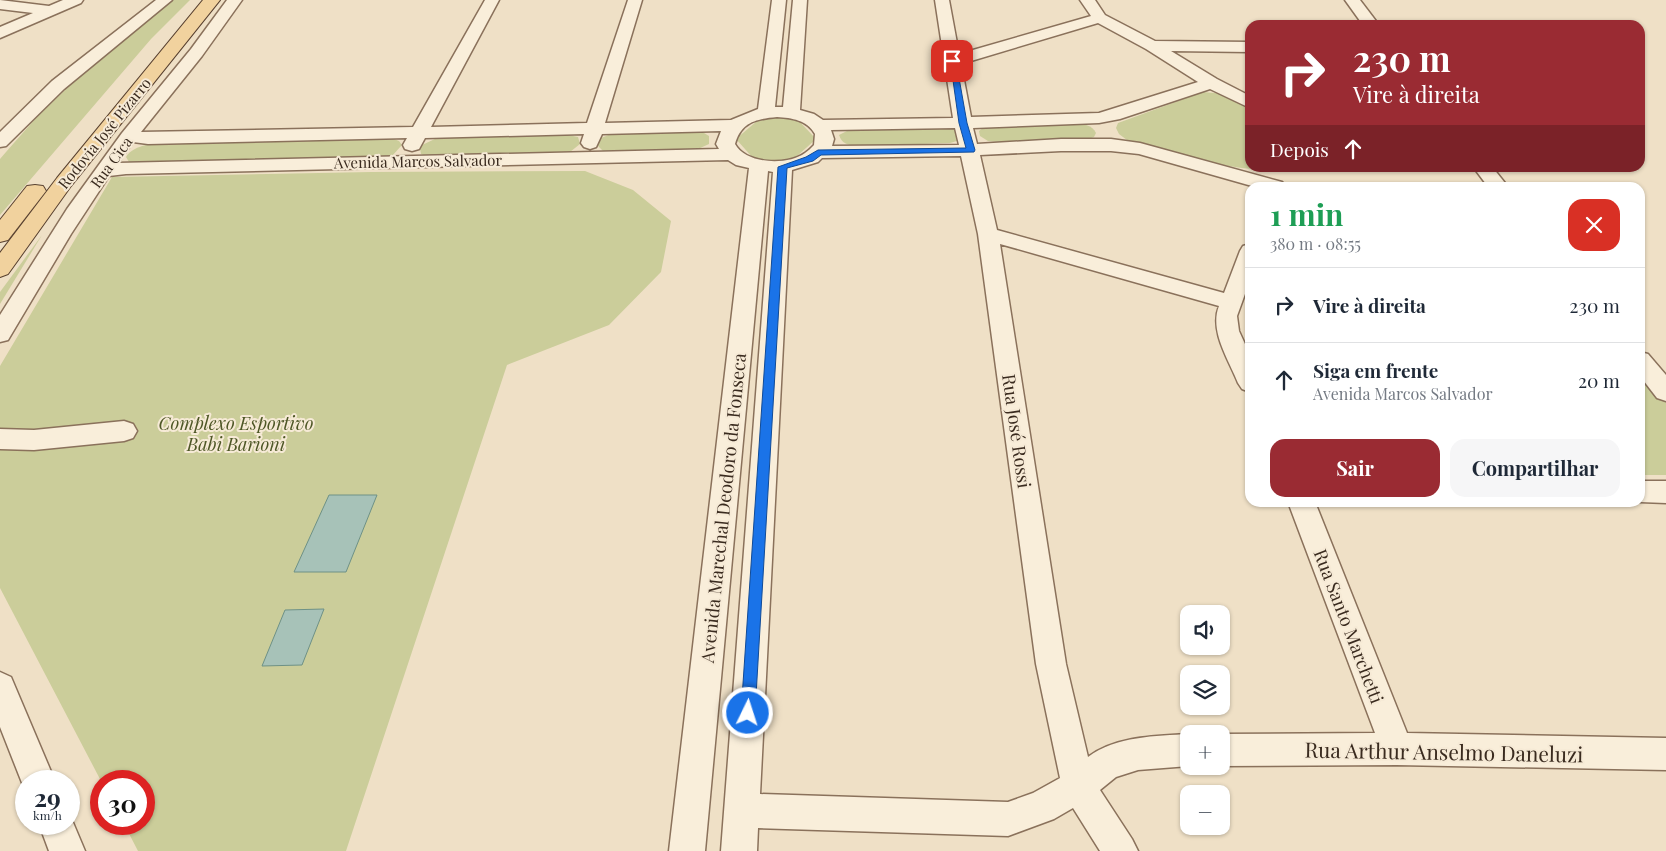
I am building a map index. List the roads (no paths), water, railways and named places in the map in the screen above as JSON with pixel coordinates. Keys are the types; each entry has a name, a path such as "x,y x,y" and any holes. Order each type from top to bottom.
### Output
{"main road":[{"name":"Rodovia José Pizarro","path":"0,235 196,0"},
{"name":"Rodovia José Pizarro","path":"0,269 64,182 212,0"}],"street":[{"path":"0,33 76,0"},
{"path":"0,142 58,85 165,0"},
{"name":"Rua Cica","path":"0,334 56,242 103,171 206,41 235,0"},
{"path":"402,162 492,0"},
{"path":"586,157 635,0"},
{"path":"766,113 779,0"},
{"path":"791,113 800,0"},
{"name":"Rua José Rossi","path":"942,0 963,123 971,150 988,234 1051,664 1078,786 1120,851"},
{"path":"1087,0 1100,18 1152,46 1211,83 1245,100"},
{"path":"1352,0 1368,20"},
{"path":"0,4 51,11"},
{"path":"952,61 1100,18"},
{"path":"1152,46 1245,47"},
{"path":"818,125 963,123 1099,118 1114,115 1211,83"},
{"path":"766,113 791,113 810,119 823,131 825,138 824,146 810,159 797,164 771,166 744,162 732,154 726,143 727,136 735,125 749,117 766,113"},
{"path":"1099,118 1112,145"},
{"name":"Avenida Marcos Salvador","path":"129,136 148,139 735,125"},
{"path":"818,152 971,150 1061,145 1112,145 1140,149 1260,182"},
{"name":"Avenida Marcos Salvador","path":"103,171 126,168 732,154"},
{"name":"Avenida Marechal Deodoro da Fonseca","path":"739,851 771,166"},
{"name":"Avenida Marechal Deodoro da Fonseca","path":"687,851 771,166"},
{"path":"1486,172 1495,182"},
{"path":"988,234 1230,302"},
{"path":"1245,264 1226,316 1228,332 1245,371"},
{"path":"1645,366 1666,392"},
{"path":"0,439 34,440 124,431"},
{"path":"1645,492 1666,492"},
{"name":"Rua Santo Marchetti","path":"1303,507 1397,749"},
{"path":"0,686 34,770"},
{"name":"Rua Arthur Anselmo Daneluzi","path":"1230,750 1397,749 1666,754"},
{"path":"742,810 1008,818 1042,808 1078,786 1107,763 1138,754 1180,751"},
{"path":"60,835 67,851"}],"park label":[{"name":"Complexo Esportivo Babi Barioni","path":"236,433"}]}
